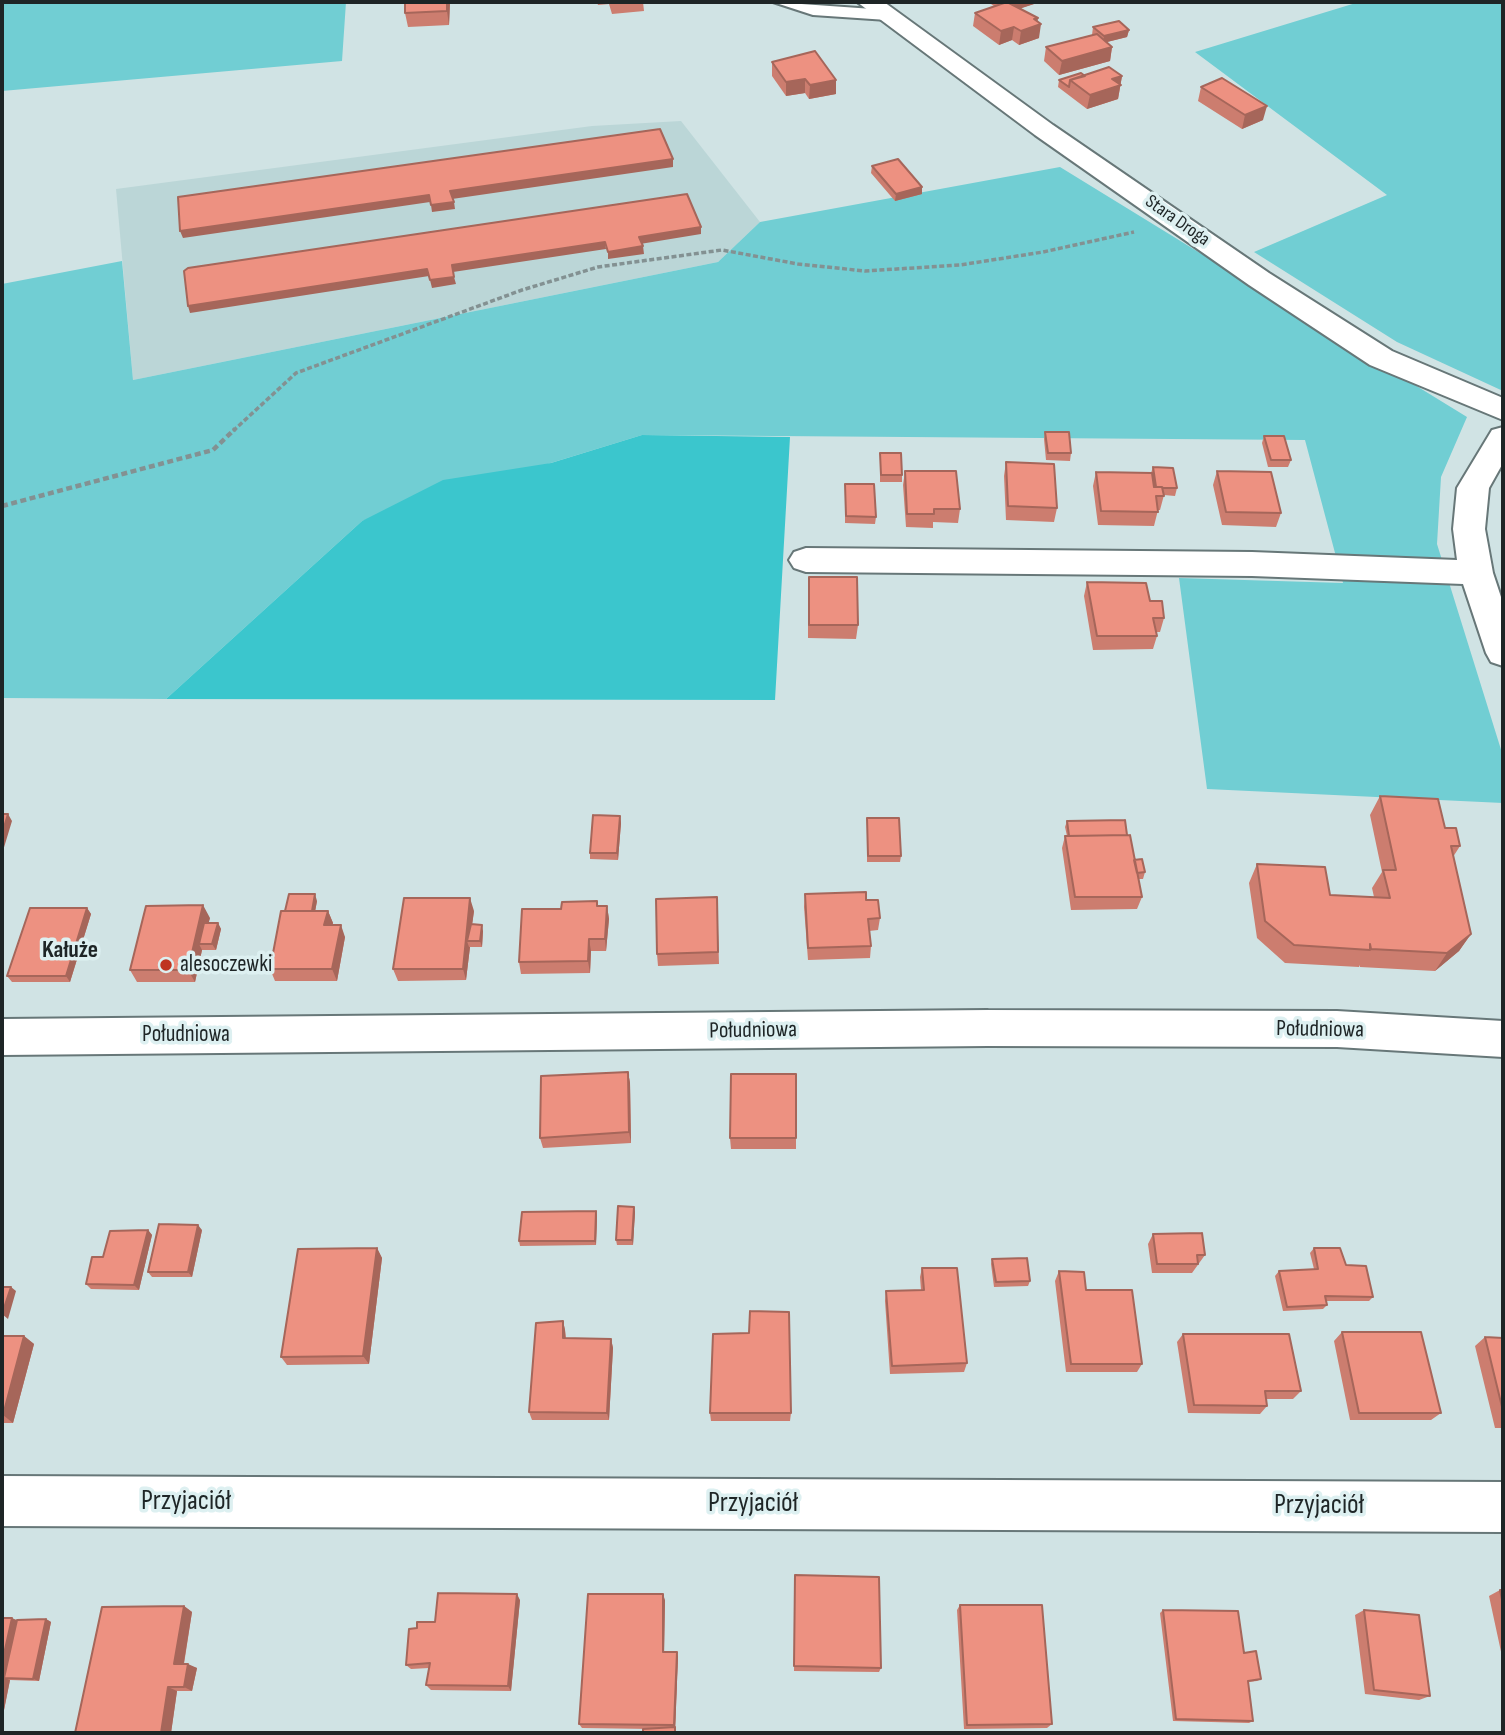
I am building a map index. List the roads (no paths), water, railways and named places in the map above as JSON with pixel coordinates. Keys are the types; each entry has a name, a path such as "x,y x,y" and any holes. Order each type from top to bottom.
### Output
{"street":[{"name":"Stara Droga","path":"878,8 1045,130 1259,279 1381,358 1503,410"},
{"path":"1503,437 1473,488 1469,528 1476,573 1503,653"},
{"path":"806,560 1252,564 1476,573"},
{"name":"Południowa","path":"2,1037 1016,1028 1338,1029 1503,1039"},
{"name":"Przyjaciół","path":"2,1501 1503,1507"}],"lane":[{"path":"781,2 813,10 878,8"}],"place":[{"name":"alesoczewki","path":"166,965"}],"district":[{"name":"Kałuże","path":"70,951"}]}
